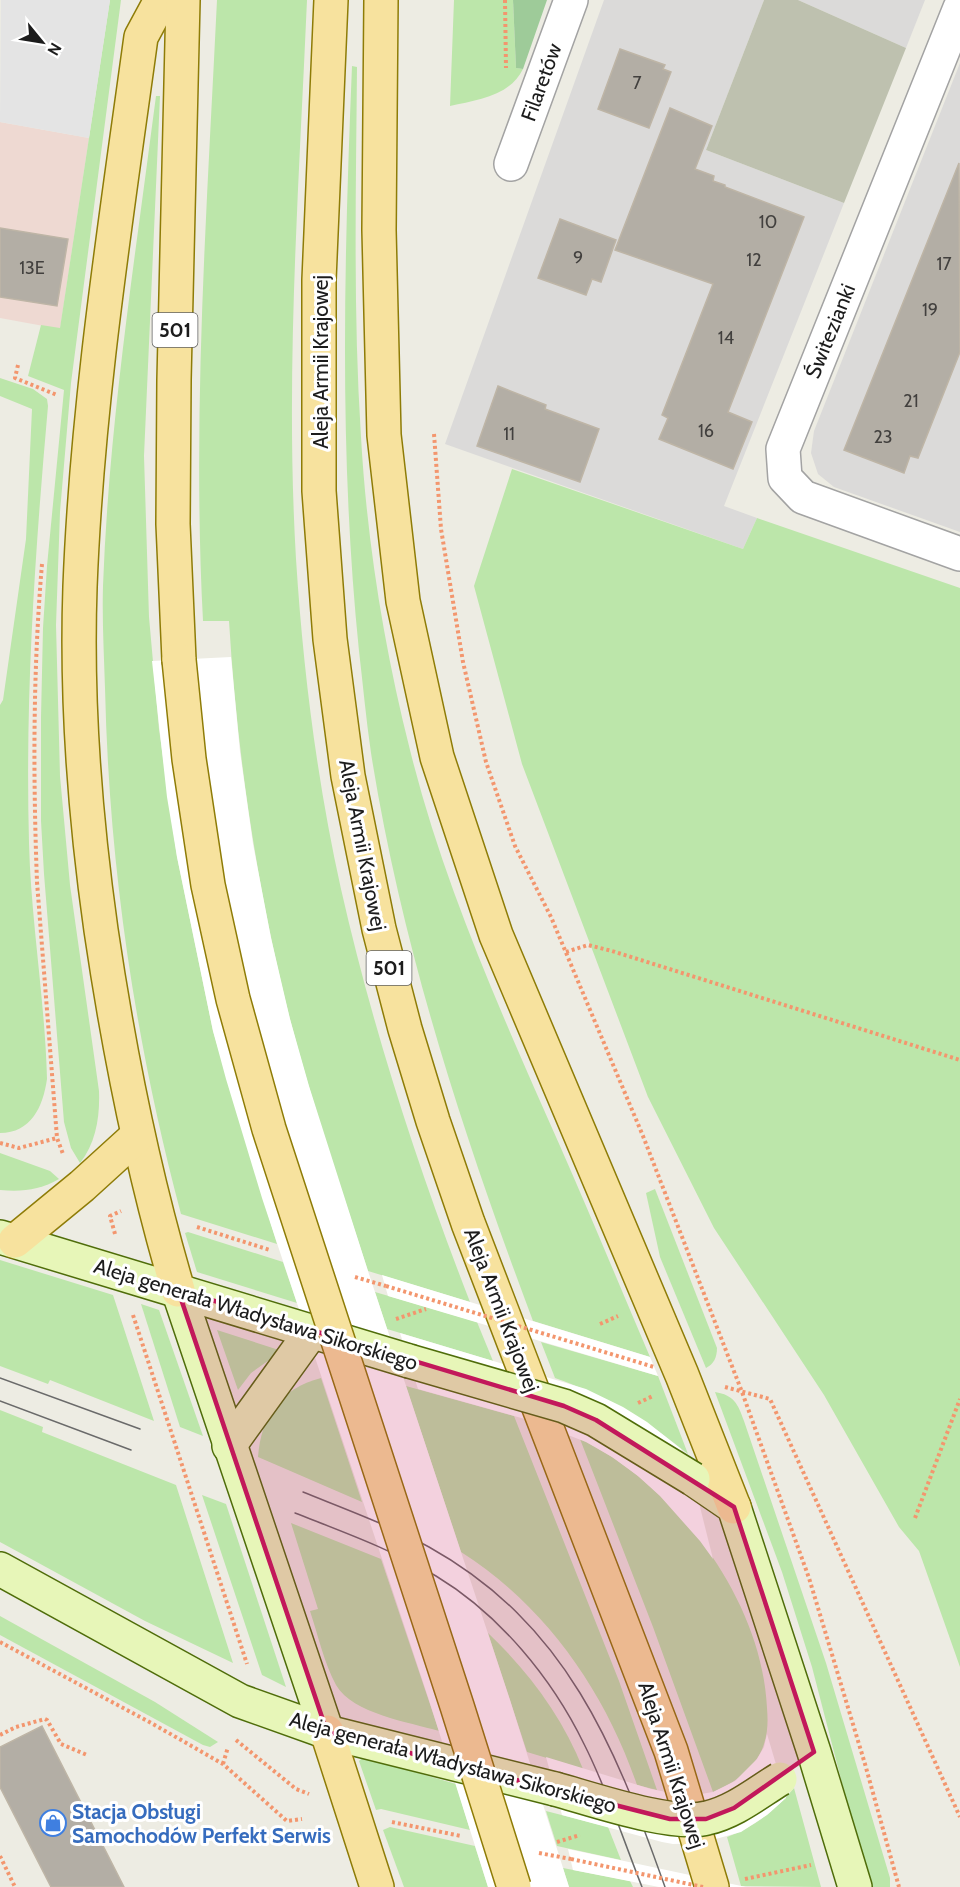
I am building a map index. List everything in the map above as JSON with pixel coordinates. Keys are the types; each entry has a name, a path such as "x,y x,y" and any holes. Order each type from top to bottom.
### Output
{"main road":[{"path":"161,0 141,37 88,436 80,590 81,727 92,863 112,1003 137,1136 178,1290"},
{"name":"501","path":"183,0 173,391 173,524 178,660 189,759 208,885 233,999 260,1096 514,1887"},
{"name":"Aleja Armii Krajowej","path":"331,0 319,280 319,491 330,639 348,776 379,929 405,1029 433,1121 468,1223 671,1751 712,1887"},
{"path":"381,0 379,230 384,435 403,602 436,757 496,935 682,1375 734,1507"},
{"path":"7,1239 82,1186 137,1136"},
{"path":"327,1732 377,1887"}],"street":[{"name":"Filaretów","path":"511,164 571,0"},
{"name":"Świtezianki","path":"960,8 783,449 785,478 803,497 960,554"},
{"name":"Aleja generała Władysława Sikorskiego","path":"7,1239 564,1406 596,1420 693,1479 734,1507"},
{"path":"178,1290 327,1732"},
{"path":"229,1446 312,1331"},
{"path":"734,1507 814,1752 855,1887"},
{"name":"Aleja generała Władysława Sikorskiego","path":"0,1569 240,1701 327,1732 670,1819 706,1819 734,1808 780,1779 814,1752"}],"path":[{"path":"505,0 506,77"},
{"path":"18,365 15,378 57,394 56,405"},
{"path":"434,434 441,529 463,662 486,762 515,846 551,917 643,1136 742,1392 808,1578 868,1774 899,1887"},
{"path":"0,1143 19,1148 57,1138 37,882 35,819 34,688 43,559"},
{"path":"566,952 588,945 612,951 960,1060"},
{"path":"386,1286 654,1367"},
{"path":"386,1322 426,1309"},
{"path":"600,1324 627,1312"},
{"path":"742,1392 770,1400 960,1817"},
{"path":"627,1408 660,1393"},
{"path":"915,1518 960,1399"},
{"path":"0,1642 223,1764 287,1821 302,1819"},
{"path":"0,1735 16,1727 45,1719 61,1744 87,1755"},
{"path":"223,1764 228,1747"},
{"path":"0,1856 15,1887"},
{"path":"571,1859 703,1887"},
{"path":"745,1879 812,1865"}],"highlighted area":[{"path":"178,1290 564,1406 596,1420 734,1507 814,1752 734,1808 706,1819 670,1819 327,1732"}],"shaded area":[{"path":"1,0 110,0 89,138 0,122"},
{"path":"604,0 764,0 706,150 844,203 724,506 757,518 743,549 445,444"},
{"path":"764,0 798,0 906,48 844,203 706,150"},
{"path":"798,0 925,0 906,48"},
{"path":"960,63 960,532 834,487 818,474 811,453 814,431"},
{"path":"0,122 89,138 60,329 0,318"}],"green space":[{"path":"110,0 121,0 71,383 60,512 56,625 60,776 70,885 99,1091 96,1129 90,1147 80,1163 71,1148 64,1122 41,821 43,628 64,390 28,376 41,325 60,328"},
{"path":"217,0 307,0 294,280 292,419 296,559 312,725 332,848 367,994 432,1201 470,1302 368,1271 327,1145 278,970 250,822 237,721 229,621 203,621 199,466 200,388"},
{"path":"454,0 513,0 516,68 523,69 510,85 501,91 482,99 450,106"},
{"path":"513,0 547,0 523,69 516,68"},
{"path":"352,66 357,67 356,298 358,391 364,476 378,594 392,672 410,750 440,852 476,951 650,1357 533,1321 460,1112 438,1042 400,899 369,740 359,651 348,505 345,286"},
{"path":"156,96 160,96 144,456 149,617 159,729 177,857 213,1031 277,1244 181,1214 150,1084 138,1019 127,953 112,821 103,637 106,525 117,402"},
{"path":"0,378 33,389 47,399 48,406 32,624 28,733 30,873 44,1020 47,1079 39,1108 34,1116 20,1128 0,1133 0,705 3,700 26,539 32,409 0,396"},
{"path":"512,469 743,549 757,518 960,588 960,1667 919,1551 899,1527 824,1395 714,1228 648,1097 522,764 474,586"},
{"path":"0,1153 50,1171 59,1179 45,1186 31,1189 0,1190"},
{"path":"655,1189 717,1348 714,1360 706,1368 660,1257 646,1193"},
{"path":"188,1232 283,1262 297,1303 197,1272 185,1233"},
{"path":"0,1260 113,1295 154,1421 50,1380 48,1384 0,1366"},
{"path":"375,1292 477,1322 493,1361 387,1329"},
{"path":"141,1304 159,1310 203,1436 180,1427"},
{"path":"217,1330 282,1351 251,1373 238,1390"},
{"path":"541,1342 658,1376 688,1454 625,1410 555,1378"},
{"path":"321,1378 362,1502 258,1457 263,1429 275,1406 294,1389"},
{"path":"406,1386 514,1416 619,1681 657,1790 637,1785 608,1716 569,1653 519,1598 491,1573 461,1552"},
{"path":"715,1392 727,1395 734,1401 744,1421 826,1663 890,1878 890,1887 869,1887 812,1667 782,1572"},
{"path":"0,1410 43,1427 42,1432 176,1485 233,1663 145,1621 0,1542"},
{"path":"580,1439 631,1470 689,1526 726,1579 754,1641 765,1685 768,1717 764,1744 756,1760 744,1774 713,1792 653,1627"},
{"path":"202,1495 226,1504 286,1687 262,1675"},
{"path":"291,1523 381,1559 439,1731 368,1710 344,1695 336,1685 310,1611 318,1609"},
{"path":"0,1616 155,1702 218,1742 210,1747 203,1745 0,1635"},
{"path":"488,1633 531,1679 555,1713 583,1769 527,1752"},
{"path":"363,1757 456,1784 470,1830 381,1809 376,1810 359,1761"},
{"path":"794,1788 821,1887 741,1886 727,1837 764,1817"},
{"path":"546,1811 608,1827 621,1860 557,1846"},
{"path":"390,1827 475,1846 488,1887 404,1887 383,1830"},
{"path":"563,1868 630,1881 633,1887 569,1887"}],"pier":[{"path":"231,657 240,752 253,844 271,938 290,1019 368,1271 510,1700 569,1887 488,1887 428,1697 262,1198 226,1079 213,1031 177,857 167,797 152,661"},
{"path":"382,1275 650,1357 658,1376 388,1296"},
{"path":"400,1333 586,1389 647,1422 681,1449 693,1479 713,1559 660,1496 612,1457 586,1442 532,1421 418,1389"},
{"path":"767,1734 786,1798 767,1815 741,1832 701,1843 662,1842 562,1815 546,1757 651,1789 695,1795 713,1792 735,1781 757,1759 764,1747"},
{"path":"568,1849 746,1887 659,1887 573,1870"}],"building":[{"path":"620,49 665,65 663,69 671,72 649,128 598,109"},
{"path":"670,108 712,126 695,169 714,176 713,181 725,187 804,217 728,412 752,422 733,469 659,439 668,418 662,415 713,284 615,250"},
{"path":"959,163 960,352 918,458 910,456 904,473 844,450"},
{"path":"560,219 616,240 601,282 592,279 586,295 538,278"},
{"path":"0,228 68,239 57,306 0,297"},
{"path":"498,386 546,405 545,409 599,429 580,482 477,446"},
{"path":"42,1726 124,1887 51,1887 0,1787 0,1747"}],"tram line":[{"path":"0,1378 140,1429"},
{"path":"0,1401 131,1450"},
{"path":"303,1492 383,1524 429,1547 477,1578 517,1613 551,1651 580,1693 605,1738 626,1785 665,1887"},
{"path":"295,1513 349,1534 419,1566 459,1591 502,1628 540,1672 571,1719 607,1796 642,1887"}],"place":[{"name":"Stacja Obsługi Samochodów Perfekt Serwis","path":"53,1823"}]}
